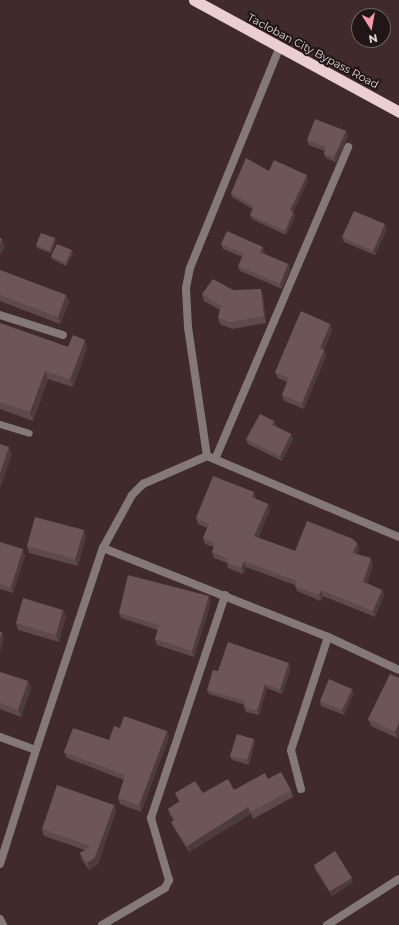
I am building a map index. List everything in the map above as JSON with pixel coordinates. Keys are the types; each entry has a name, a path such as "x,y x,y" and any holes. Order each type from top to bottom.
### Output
{"highway":[{"name":"Tacloban City Bypass Road","path":"194,0 279,49 399,112"}],"street":[{"path":"207,456 188,327 186,288 190,268 279,49"},
{"path":"216,457 348,147"},
{"path":"0,315 63,335"},
{"path":"0,864 103,548 132,495 143,484 207,456 216,457 399,537"},
{"path":"103,548 328,637 399,670"},
{"path":"102,925 165,888 168,880 151,818 225,595"},
{"path":"301,789 291,750 294,735 328,637"},
{"path":"0,737 36,750"},
{"path":"327,925 399,879"},
{"path":"0,918 3,925"}],"lane":[{"path":"0,424 29,433"}],"building":[{"path":"315,119 346,131 334,157 324,154 326,147 307,140"},
{"path":"246,158 269,171 274,160 307,175 290,210 293,212 285,231 250,215 254,206 231,193"},
{"path":"354,211 385,224 373,251 342,237"},
{"path":"227,231 263,247 260,252 288,264 280,284 238,266 244,254 221,244"},
{"path":"41,233 55,238 50,251 36,245"},
{"path":"57,244 72,250 66,263 51,256"},
{"path":"0,270 66,295 58,317 0,295"},
{"path":"213,279 233,290 261,289 264,316 230,322 218,318 221,306 202,294"},
{"path":"301,311 330,324 320,348 324,350 302,403 282,395 289,378 275,372"},
{"path":"0,323 68,347 73,335 85,340 70,379 45,371 30,412 0,402"},
{"path":"260,414 274,421 272,425 291,434 280,456 246,439"},
{"path":"0,444 9,447 0,474"},
{"path":"213,476 254,492 252,497 268,504 254,536 295,551 307,521 353,539 357,543 353,553 371,558 363,582 382,590 373,611 321,590 319,595 295,586 297,581 244,561 241,568 226,562 228,559 212,552 215,543 203,538 209,524 196,518"},
{"path":"35,517 84,530 75,559 27,546"},
{"path":"0,542 23,549 11,587 0,584"},
{"path":"128,575 209,596 192,651 155,639 159,625 119,613"},
{"path":"23,598 63,610 56,635 16,623"},
{"path":"228,642 289,663 280,689 265,684 257,711 244,707 246,701 207,690 213,670 218,671"},
{"path":"0,672 28,681 18,710 0,703"},
{"path":"390,674 399,678 399,722 395,732 368,719"},
{"path":"329,679 352,689 342,710 320,701"},
{"path":"124,716 167,731 139,805 118,798 125,775 64,752 73,728 109,740 114,726 120,728"},
{"path":"237,734 254,739 247,760 230,756"},
{"path":"281,772 291,790 251,812 248,807 187,846 171,822 175,820 168,809 180,801 175,793 195,781 203,793 228,779 234,790 265,773 268,779"},
{"path":"57,785 114,805 95,857 87,863 80,853 90,846 42,829"},
{"path":"335,851 352,878 330,891 314,865"}]}
